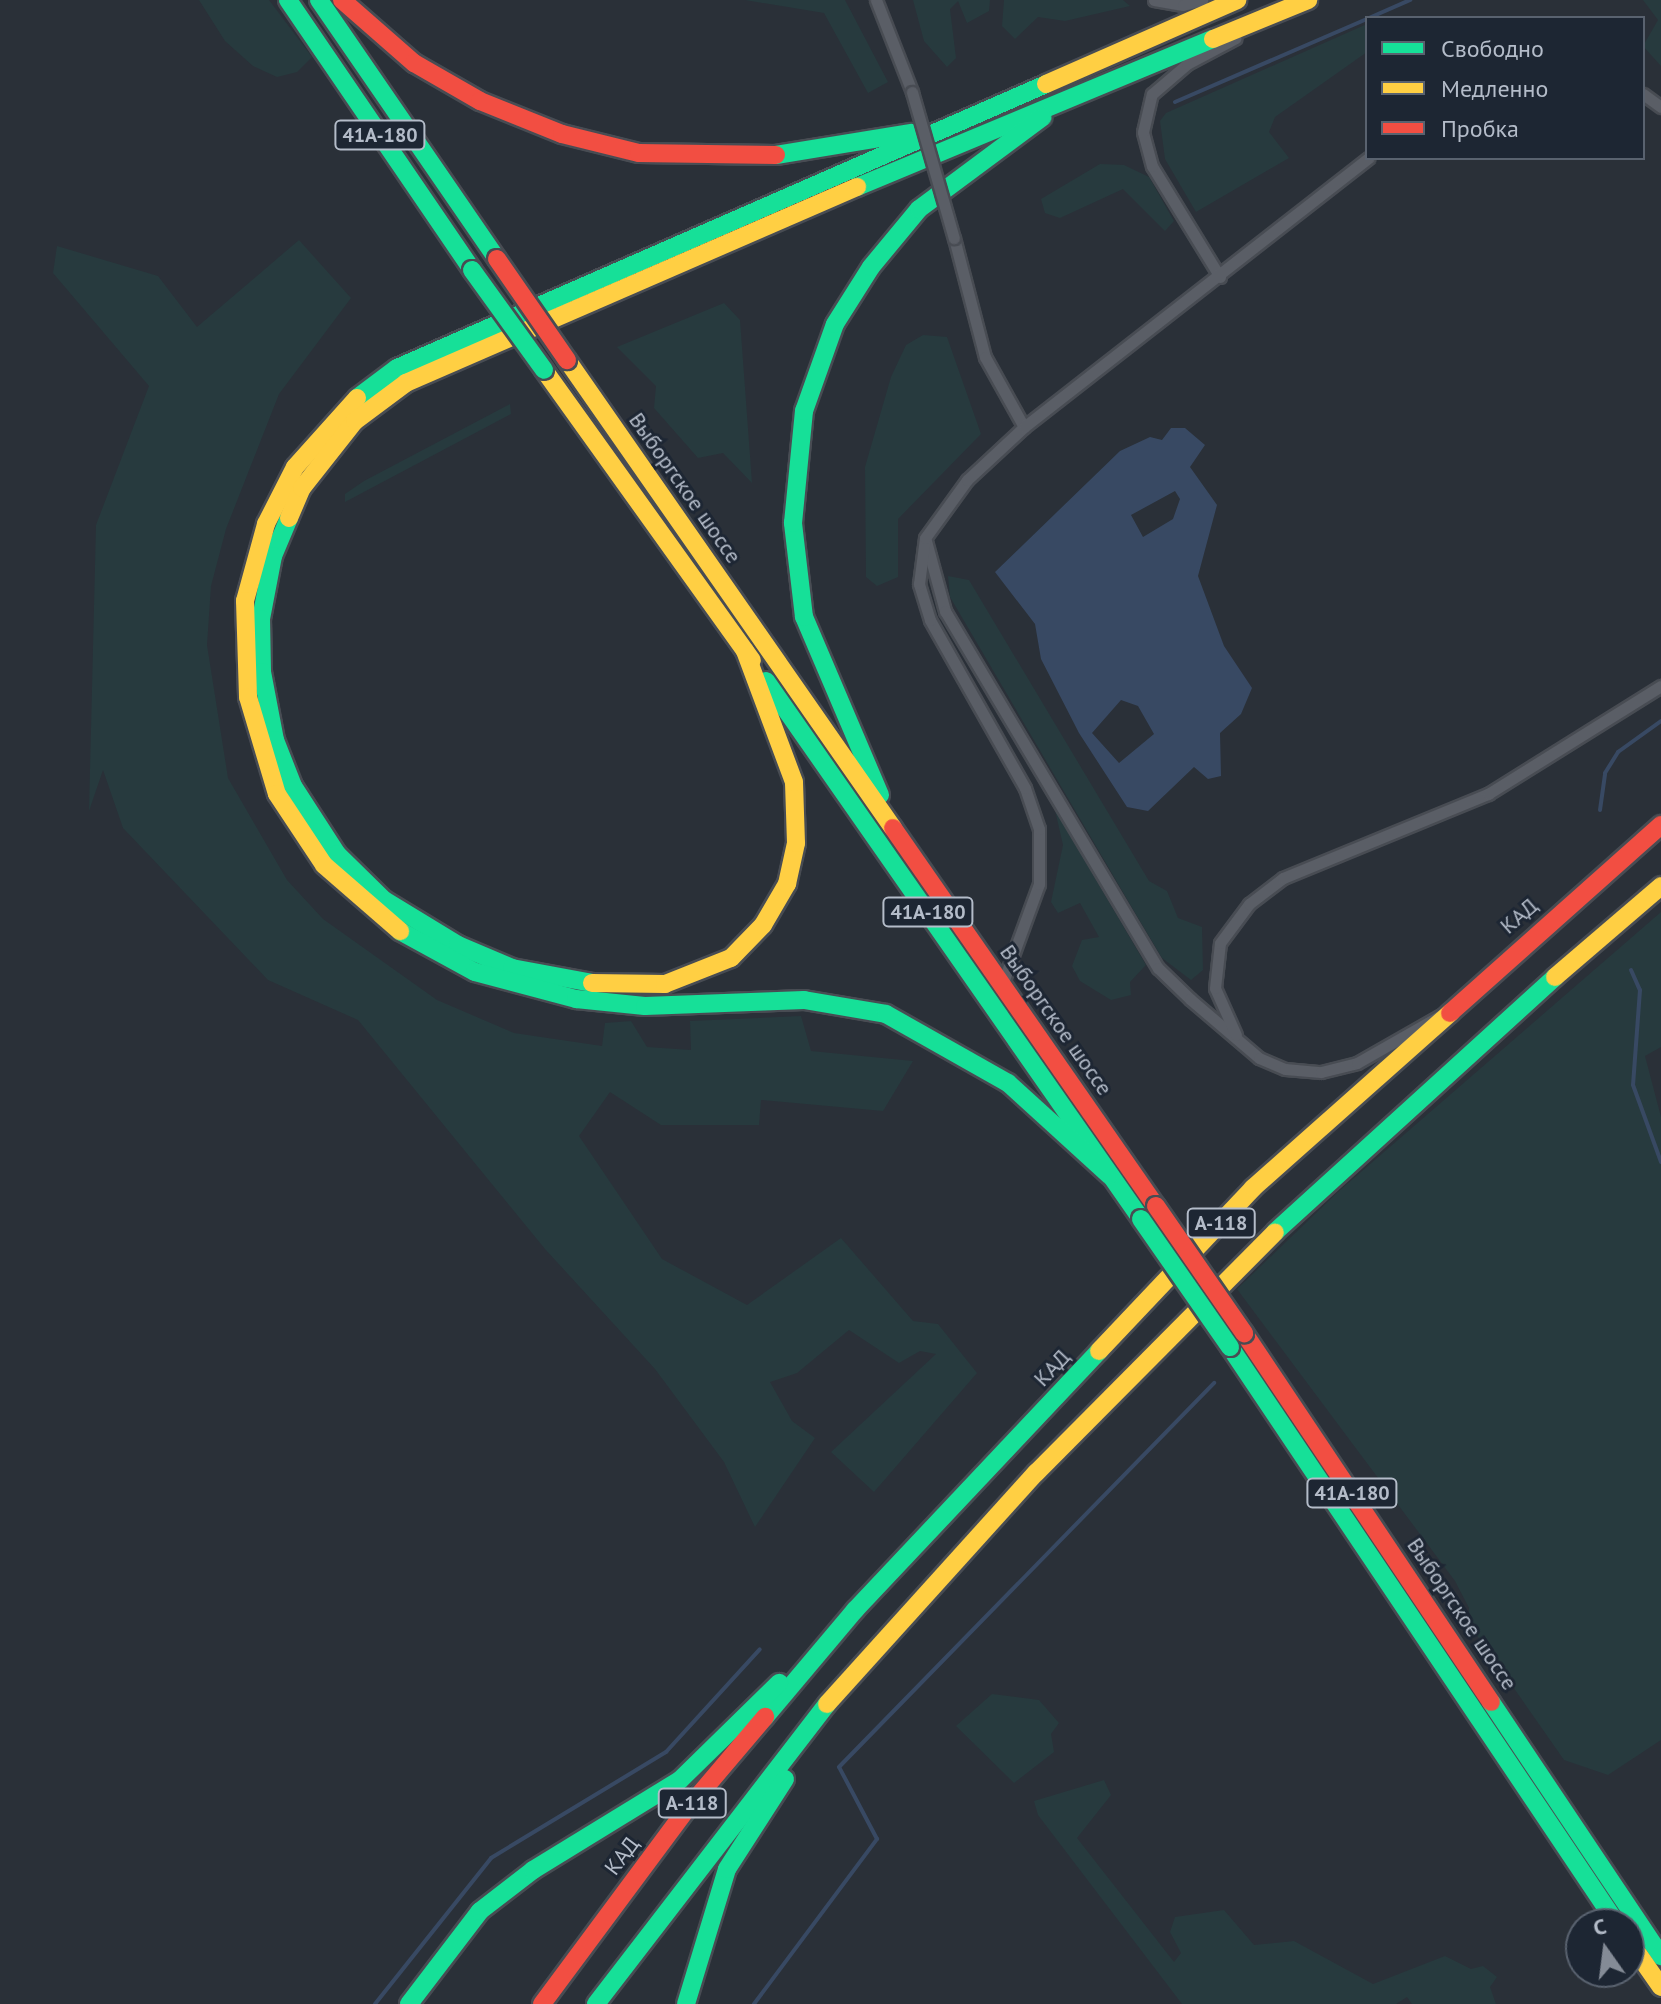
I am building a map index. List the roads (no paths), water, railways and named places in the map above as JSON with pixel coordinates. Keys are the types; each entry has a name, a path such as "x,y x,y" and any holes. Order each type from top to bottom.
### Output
{"main road":[{"name":"Выборгское шоссе","path":"288,0 472,270 745,651 1230,1347 1606,1908"},
{"name":"Выборгское шоссе","path":"319,0 1244,1333 1661,1956"},
{"path":"342,0 414,63 480,101 562,134 639,153 750,159 945,126"},
{"path":"1109,1175 1008,1083 954,1047 886,1014 804,1000 609,1004 507,984 429,949 373,913 304,841 267,770 248,697 245,601 266,524 295,467 359,394 434,349 1237,0"},
{"path":"745,651 794,782 797,834 787,884 763,925 731,958 665,984 611,987 512,968 458,945 384,900 337,854 299,797 275,740 262,672 261,619 273,556 302,488 342,435 388,394 441,363 578,303 1308,0"},
{"path":"906,848 804,617 793,523 804,411 835,324 919,209 1074,95"},
{"name":"КАД","path":"542,2004 687,1809 855,1610 1253,1188 1661,825"},
{"name":"А-118","path":"596,2004 815,1718 1036,1473 1289,1217 1442,1073 1661,886"},
{"path":"409,2004 480,1911 533,1870 680,1780 855,1610"},
{"path":"686,2004 727,1869 876,1650"},
{"path":"1645,1964 1661,1987"}],"street":[{"path":"1154,0 1202,0"},
{"path":"1220,277 1152,166 1146,110 1152,94 1187,64 1308,0"},
{"path":"879,2 912,92 985,357 1024,427"},
{"path":"1002,985 1039,884 1039,829 1025,788 930,620 919,584 925,538 967,480 1024,427 1220,277 1366,160"},
{"path":"925,538 945,611 1158,968 1238,1039 1285,1069 1321,1072 1357,1063 1416,1024 1449,1011"},
{"path":"1238,1039 1215,988 1220,943 1249,904 1283,878 1488,794 1660,687"}],"water":[{"path":"1171,428 1185,428 1205,445 1190,467 1217,505 1198,576 1224,646 1252,688 1241,714 1220,733 1221,776 1208,779 1194,767 1148,811 1127,807 1079,733 1041,659 1035,624 995,572 1120,451 1150,437 1162,440","holes":["1175,491 1180,499 1173,519 1143,537 1131,515","1121,700 1138,706 1154,734 1119,763 1092,733"]}],"waterway":[{"path":"1374,16 1410,0"},
{"path":"1175,102 1365,20"},
{"path":"1600,810 1605,773 1618,752 1661,721"},
{"path":"1631,970 1640,990 1633,1085 1661,1162"},
{"path":"754,2004 877,1839 839,1767 1214,1383"},
{"path":"375,2004 491,1858 666,1752 760,1649"}]}
